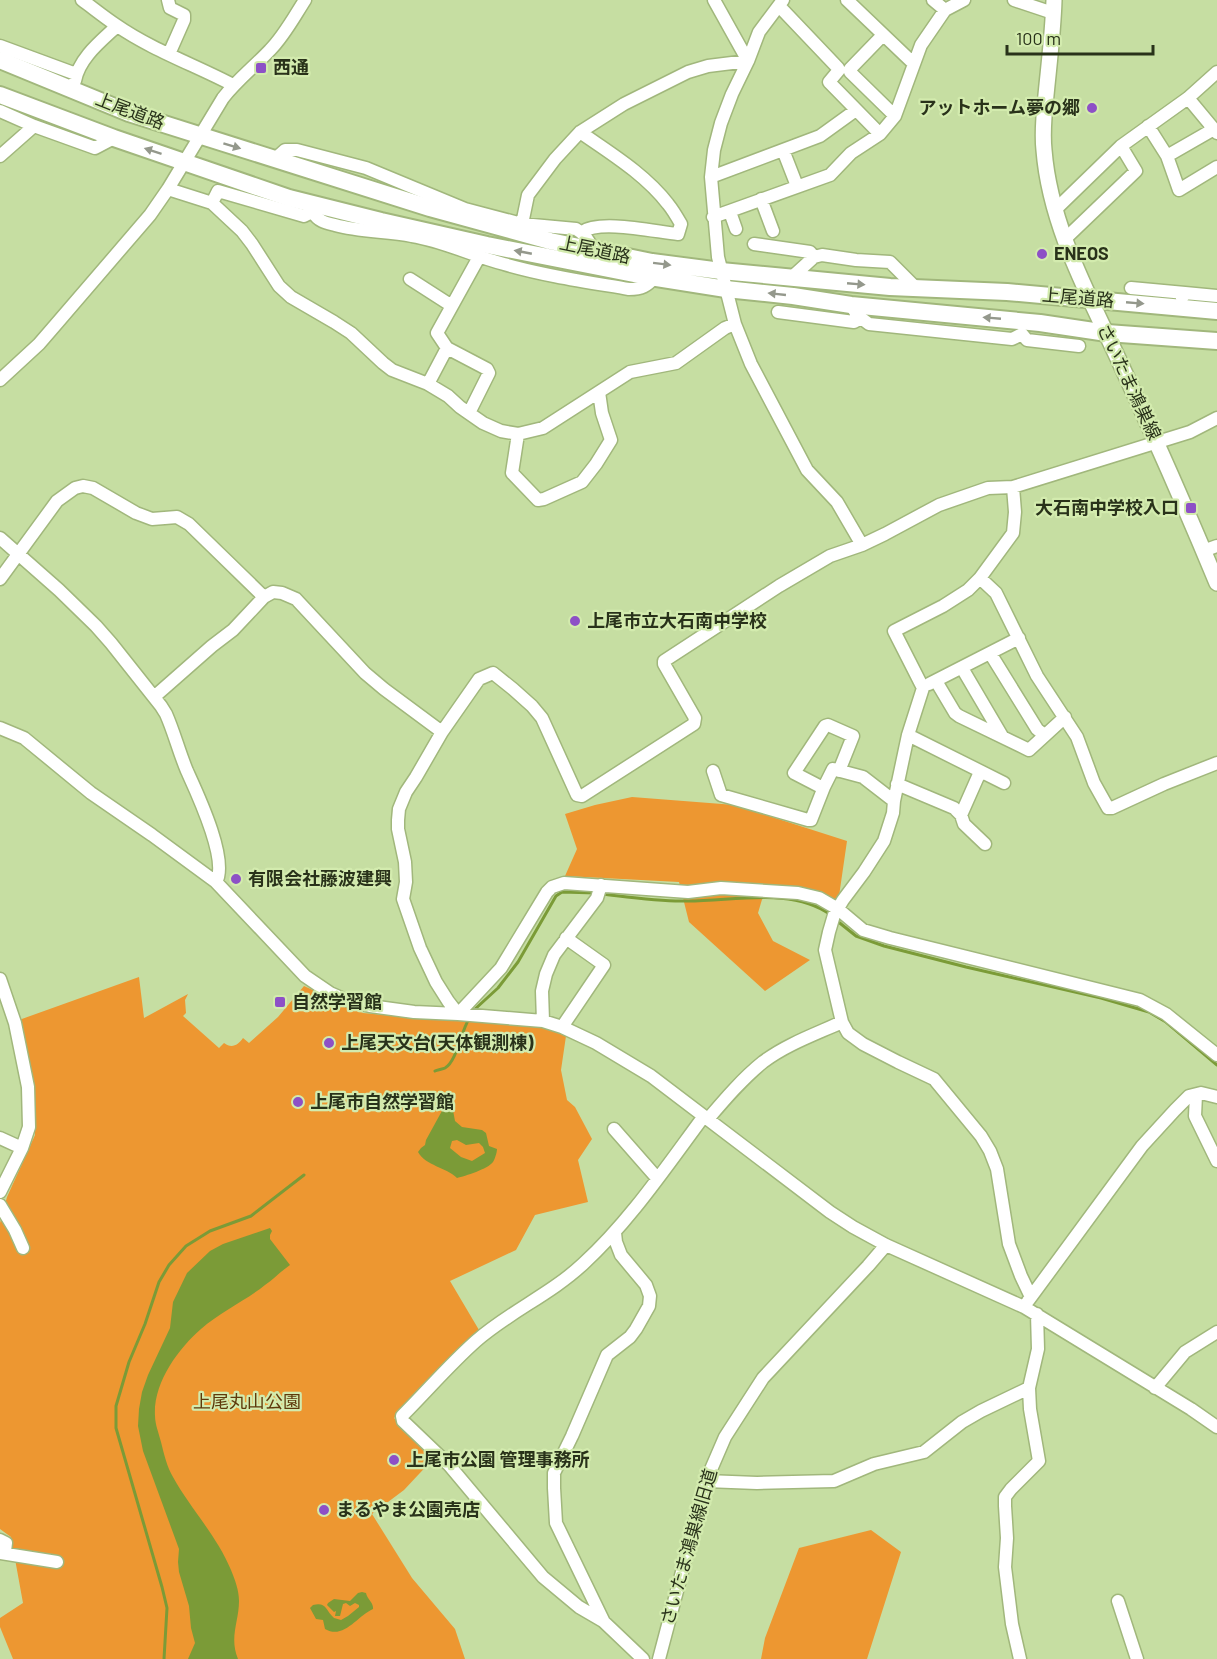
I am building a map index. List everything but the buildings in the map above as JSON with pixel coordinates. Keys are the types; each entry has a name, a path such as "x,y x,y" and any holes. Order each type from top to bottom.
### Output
{"highway":[{"name":"上尾道路","path":"0,60 75,82 129,113 450,214 550,241 652,262 721,271 917,289 1007,292 1090,299 1181,300 1217,311"},
{"name":"上尾道路","path":"0,95 114,138 289,198 311,208 487,245 655,278 793,296 856,312 1040,323 1107,333 1217,341"}],"main road":[{"name":"さいたま鴻巣線","path":"1054,7 1044,114 1044,148 1054,210 1090,299 1210,548 1217,584"}],"street":[{"path":"82,0 117,26 233,85"},
{"path":"168,0 170,8 184,15 169,54"},
{"path":"0,380 39,344 150,215 233,85 282,36 305,0"},
{"path":"714,0 748,61"},
{"path":"847,0 913,63"},
{"path":"933,0 945,10"},
{"path":"714,217 830,175 851,153 880,134 895,116 921,45 945,10 964,0"},
{"path":"1014,0 1054,7"},
{"path":"862,545 837,502 807,470 751,364 735,324 721,271 711,177 714,150 732,94 759,32 781,3 838,68 829,82 880,134"},
{"path":"0,46 75,82 91,51 117,26"},
{"path":"883,34 850,69 850,72 895,116"},
{"path":"522,224 528,195 555,159 580,132 616,109 688,72 708,66 748,61"},
{"path":"1054,210 1121,146 1215,78"},
{"path":"1167,156 1216,131 1188,98"},
{"path":"0,111 95,148 114,138"},
{"path":"711,177 820,136 856,111"},
{"path":"0,156 34,126"},
{"path":"1148,126 1167,156 1179,190 1217,167"},
{"path":"580,132 651,185 669,204 681,224 678,234 621,227 588,228 582,232"},
{"path":"1065,239 1136,171 1121,146"},
{"path":"275,159 285,150 297,150 366,168 465,209 522,224 576,229 588,239 593,249"},
{"path":"783,150 797,186"},
{"path":"168,189 212,203 242,231 279,286 291,297 351,333 383,363 428,384 491,427 518,435 543,428 630,372 676,363 724,328 735,324"},
{"path":"212,203 218,191 304,216 311,208 322,221 340,226 413,236 521,269 629,290 647,286 655,278"},
{"path":"761,200 773,231"},
{"path":"730,212 736,229"},
{"path":"754,244 810,252 814,258"},
{"path":"791,278 814,258 822,255 890,262 917,289"},
{"path":"469,413 489,373 487,369 447,348 437,333 479,257"},
{"path":"410,279 452,306"},
{"path":"1131,288 1181,300 1217,296"},
{"path":"778,312 854,322 856,312"},
{"path":"856,312 869,324 1012,339 1040,323"},
{"path":"1022,334 1028,340 1078,346"},
{"path":"428,384 447,348"},
{"path":"518,435 512,473 538,500 582,482 597,464 611,440 602,413 599,392"},
{"path":"458,1014 436,982 408,917 403,899 406,882 405,862 398,829 399,809 406,792 442,732 479,679 493,673 532,706 542,718 577,795 582,796 694,724 695,718 664,661 830,555 862,545 939,505 988,488 1013,487 1190,432 1217,418"},
{"path":"0,579 57,501 83,486 93,488 136,513 152,519 177,517 189,524 264,597"},
{"path":"923,688 894,631 968,590 980,578 1013,533 1015,512 1013,487"},
{"path":"0,538 96,626 166,714 207,816 218,858 220,876 216,882"},
{"path":"980,578 996,593 1038,676 1077,737 1094,783 1108,808 1217,763"},
{"path":"154,697 234,630 264,597 273,592 282,593 296,598 364,673 442,732"},
{"path":"1019,638 923,688 908,735 893,813 884,841 843,900 829,932 825,950 842,1022 848,1033 864,1044 934,1079 981,1136 997,1168 1009,1244 1028,1302 1036,1314 1217,1427"},
{"path":"990,653 1037,729 1044,735"},
{"path":"962,668 1002,736"},
{"path":"936,681 955,713 1029,750 1065,717"},
{"path":"824,787 794,773 825,726 828,725 853,736 839,771"},
{"path":"0,728 24,738 91,793 216,882 305,976 330,993 370,1006 414,1012 543,1022 562,1027 596,1042 642,1071 706,1117 853,1227 886,1245 1028,1302"},
{"path":"908,735 1004,783"},
{"path":"713,771 721,795 808,820 811,820 833,769 863,777 894,801"},
{"path":"961,815 980,772"},
{"path":"897,784 954,808 961,815 964,824 985,844"},
{"path":"458,1014 501,968 540,901 552,887 564,883 688,892 721,888 790,892 819,898 838,909 863,930 1140,1000 1166,1014 1217,1054"},
{"path":"543,1022 542,991 554,955 597,898 601,885"},
{"path":"562,1027 604,965 567,938"},
{"path":"0,979 15,1023 28,1087 29,1127 22,1148 0,1192"},
{"path":"643,1659 603,1621 579,1607 543,1577 449,1465 403,1421 402,1416 476,1341 564,1280 615,1233 706,1117 764,1062 793,1044 842,1022"},
{"path":"1028,1302 1142,1146 1189,1096 1201,1093 1217,1097"},
{"path":"1196,1095 1195,1116 1217,1161"},
{"path":"614,1128 657,1178"},
{"path":"0,1138 22,1148"},
{"path":"0,1205 23,1248"},
{"path":"603,1621 556,1523 554,1473 607,1355 636,1329 649,1306 650,1296 646,1285 621,1255 615,1233"},
{"name":"さいたま鴻巣線旧道","path":"659,1659 706,1481 725,1437 763,1378 886,1245"},
{"path":"1019,1658 1005,1568 1007,1538 1005,1497 1011,1488 1039,1461 1030,1409 1029,1388 1038,1349 1036,1314"},
{"path":"1155,1388 1185,1352 1217,1332"},
{"path":"706,1481 757,1483 834,1481 874,1464 924,1452 962,1422 1029,1388"},
{"path":"0,1540 6,1543 5,1551 0,1553"},
{"path":"0,1553 57,1562"},
{"path":"1118,1601 1137,1659"}],"green space":[{"path":"632,797 735,805 847,841 838,903 766,886 758,913 773,941 810,960 765,991 689,922 679,882 565,876 577,849 565,814"},
{"name":"上尾丸山公園","path":"139,977 144,1018 188,994 185,1000 186,1013 183,1016 219,1048 224,1043 230,1046 235,1045 243,1038 249,1043 278,1017 304,986 363,1013 522,1024 548,1029 566,1036 561,1070 567,1100 575,1107 592,1139 578,1160 588,1202 535,1215 516,1250 450,1281 479,1330 394,1418 434,1458 404,1490 372,1514 412,1578 455,1629 465,1659 13,1659 0,1627 0,1618 23,1603 11,1537 0,1529 0,1223 7,1197 35,1135 32,1080 19,1020"},
{"path":"871,1530 901,1552 867,1659 761,1659 765,1638 799,1548"}],"shaded area":[{"path":"452,1105 455,1121 462,1127 482,1130 486,1133 489,1146 497,1149 490,1165 457,1178 426,1160 418,1152 425,1145 446,1106","holes":["457,1140 466,1145 479,1143 485,1153 472,1161 461,1157 450,1148 452,1141"]},
{"path":"270,1228 272,1231 270,1239 290,1265 257,1291 208,1323 192,1337 169,1368 158,1391 155,1404 156,1422 169,1469 225,1558 238,1593 239,1609 234,1644 238,1659 188,1659 195,1643 189,1606 179,1572 179,1549 143,1451 138,1426 142,1392 170,1328 173,1302 187,1273 210,1251 223,1244"},
{"path":"362,1592 366,1593 373,1609 350,1626 338,1631 332,1632 325,1629 323,1620 316,1619 310,1608 313,1605 321,1605 334,1618 341,1620 359,1605 343,1604 340,1616 335,1616 336,1611 334,1612 327,1605 328,1603 334,1599 350,1601"}],"waterway":[{"path":"474,1010 498,988 518,962 556,896 562,892 596,893"},
{"path":"602,894 671,901 778,898 797,900 831,915"},
{"path":"836,920 856,936 884,946 1101,998 1149,1012 1166,1022 1217,1065"},
{"path":"435,1071 445,1068 453,1059 469,1019"},
{"path":"164,1659 167,1608 116,1428 116,1406 129,1362 159,1282 169,1265 186,1246 210,1231 251,1216 304,1175"}],"place":[{"name":"西通","path":"261,68"},
{"name":"アットホーム夢の郷","path":"1092,108"},
{"name":"ENEOS","path":"1042,254"},
{"name":"大石南中学校入口","path":"1191,508"},
{"name":"上尾市立大石南中学校","path":"575,621"},
{"name":"有限会社藤波建興","path":"236,879"},
{"name":"自然学習館","path":"280,1002"},
{"name":"上尾天文台(天体観測棟)","path":"329,1043"},
{"name":"上尾市自然学習館","path":"298,1102"},
{"name":"上尾市公園 管理事務所","path":"394,1460"},
{"name":"まるやま公園売店","path":"324,1510"}]}
